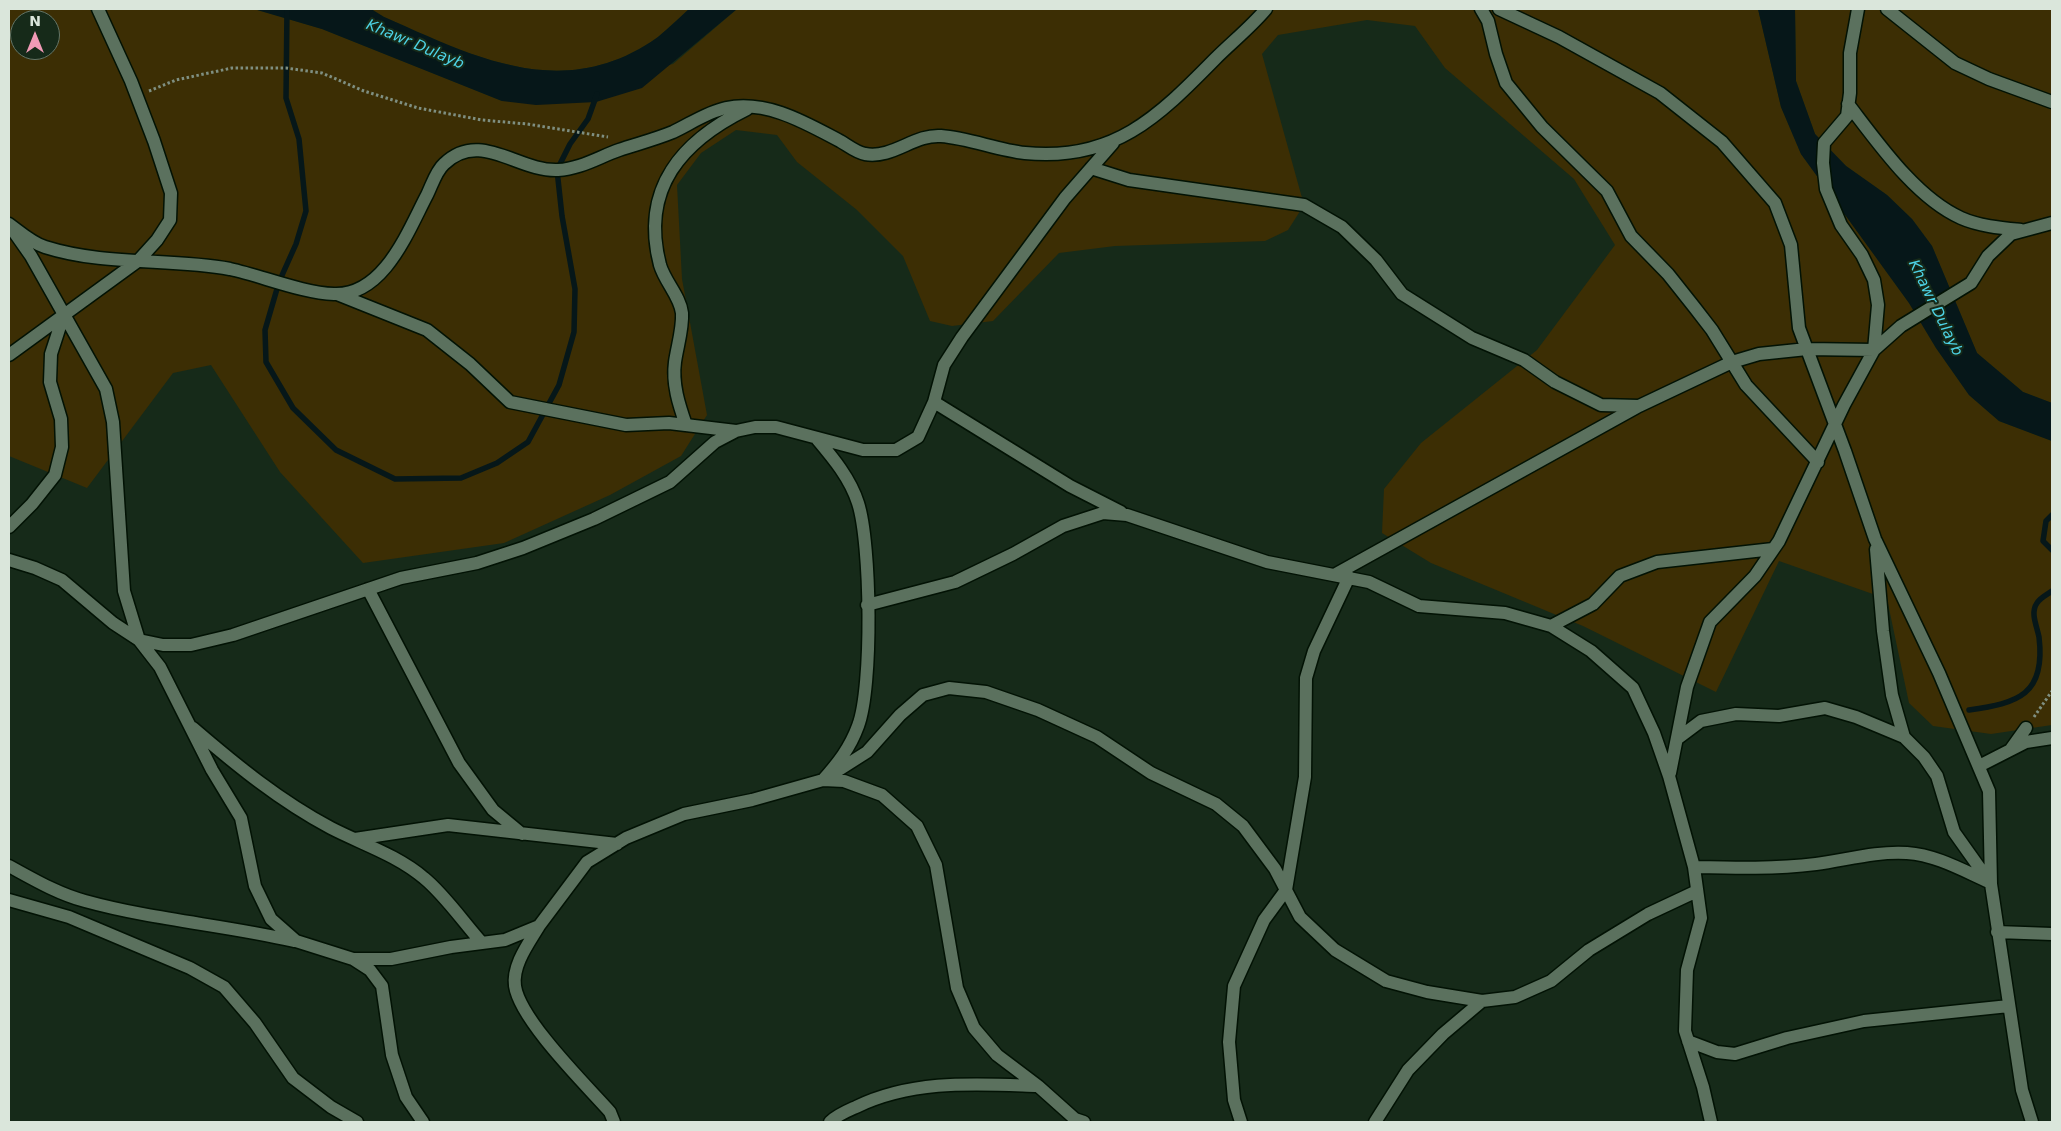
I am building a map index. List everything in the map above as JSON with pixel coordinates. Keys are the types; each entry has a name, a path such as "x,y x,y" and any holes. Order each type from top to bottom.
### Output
{"street":[{"path":"9,355 138,261 158,240 170,220 171,193 137,97 98,9"},
{"path":"139,640 163,645 191,645 233,635 401,578 477,563 523,548 594,519 670,482 715,442 736,431 755,427 776,427 863,450 896,450 918,436 934,402 944,365 962,337 1065,198 1113,143 1155,118 1266,9"},
{"path":"1481,9 1488,21 1506,84 1542,127 1607,191 1631,236 1668,274 1695,308 1746,385 1818,462"},
{"path":"1500,9 1559,37 1660,93 1722,142 1776,203 1792,245 1799,328 1836,424 1875,539 1939,673 1989,791 1991,884 2022,1090 2032,1122"},
{"path":"1858,9 1850,53 1847,116 1824,143 1823,163 1826,189 1841,225 1862,255 1874,280 1878,305 1874,350"},
{"path":"1887,9 1955,63 1989,79 2052,102"},
{"path":"1848,104 1870,133 1928,198 1961,218 1995,227 2026,230"},
{"path":"337,294 362,287 382,273 404,240 441,165 460,152 479,149 498,153 529,167 557,170 584,165 618,150 671,133 720,109 741,106 768,108 793,117 864,154 887,153 915,140 937,135 1024,153 1064,154 1113,143"},
{"path":"686,425 677,400 675,365 682,313 676,297 663,274 655,247 654,214 665,181 683,153 717,124 751,107"},
{"path":"1091,168 1129,180 1304,205 1342,227 1376,260 1402,294 1472,338 1524,360 1555,382 1601,405 1639,406"},
{"path":"1669,776 1686,687 1710,622 1755,576 1773,549 1874,350 1901,326 1971,283 1999,244 2011,234 2052,223"},
{"path":"9,225 41,246 88,257 187,263 231,270 337,294 427,330 470,364 510,402 626,425 669,423 736,431"},
{"path":"9,225 31,256 106,389 113,422 124,591 139,640"},
{"path":"9,527 32,504 55,475 62,447 61,418 50,382 51,354 64,314"},
{"path":"1241,1122 1234,1100 1229,1042 1234,986 1264,920 1286,890 1305,777 1307,744 1306,678 1343,576 1639,406 1732,362 1759,354 1806,348 1874,350"},
{"path":"934,402 1070,486 1127,515 1267,562 1369,582 1419,606 1505,613 1551,626 1591,651 1632,688 1654,733 1669,776 1694,867 1701,918 1686,970 1685,1031 1703,1087 1711,1122"},
{"path":"817,439 839,466 858,502 864,532 867,605 866,687 859,724 846,753 823,780"},
{"path":"867,605 956,582 1013,554 1063,526 1103,513 1127,515"},
{"path":"1875,539 1891,686 1904,737"},
{"path":"1551,626 1593,604 1620,576 1657,562 1773,549"},
{"path":"9,560 35,568 62,580 113,623 139,640 160,667 187,723 241,818 255,886 271,919 296,941"},
{"path":"368,589 459,763 493,810 522,834"},
{"path":"614,1122 610,1112 531,1020 520,1001 515,985 521,956 539,926 587,862 617,844 684,814 752,800 823,780 867,752 900,715 924,695 949,688 986,692 1038,710 1097,737 1151,773 1216,804 1243,826 1274,868 1300,917 1336,950 1386,981 1426,992 1482,1001 1515,997 1551,981 1589,950 1640,919 1697,891"},
{"path":"1677,739 1701,720 1736,714 1778,716 1825,708 1856,717 1904,737 1924,757 1936,776 1954,832 1991,884"},
{"path":"187,723 229,759 286,801 388,855 424,878 482,943"},
{"path":"2010,751 2026,728"},
{"path":"1979,766 2026,742 2052,738"},
{"path":"823,780 844,781 882,794 918,826 936,866 957,988 974,1028 997,1055 1038,1086 1075,1119 1084,1122"},
{"path":"355,839 448,825 617,844"},
{"path":"1694,867 1756,868 1816,864 1860,856 1907,853 1941,860 1991,884"},
{"path":"9,866 39,883 83,901 186,923 256,932 296,941 353,959 370,970 382,986 392,1055 406,1097 423,1122"},
{"path":"9,900 69,918 190,968 224,987 255,1023 292,1078 331,1107 357,1122"},
{"path":"353,959 392,959 451,947 505,940 539,926"},
{"path":"1998,932 2052,934"},
{"path":"1376,1122 1408,1070 1443,1034 1482,1001"},
{"path":"1688,1041 1717,1052 1735,1054 1787,1038 1864,1021 2009,1006"},
{"path":"830,1122 836,1116 876,1098 932,1085 1038,1086"},
{"path":"331,1107 332,1122"}],"path":[{"path":"137,97 176,80 232,68 286,68 322,73 364,91 418,108 482,120 528,124 613,138"},
{"path":"2026,728 2052,691"}],"shaded area":[{"path":"9,9 254,9 322,29 502,101 673,64 737,9 1758,9 1781,107 1801,154 1909,303 1936,348 1969,395 1999,421 2052,441 2052,725 1991,734 1933,726 1909,703 1887,599 1779,561 1716,692 1583,626 1431,563 1382,533 1384,489 1421,443 1537,350 1615,245 1574,179 1445,68 1415,26 1367,20 1278,35 1262,54 1304,205 1288,230 1265,241 1115,246 1059,253 993,321 952,326 930,321 903,256 857,210 797,162 777,135 736,130 701,153 677,185 682,279 707,415 681,456 610,495 504,543 363,563 280,472 211,365 173,373 87,488 9,456"},
{"path":"371,9 689,9 658,37 623,57 588,68 554,71 520,67 486,59 418,32"},
{"path":"1795,9 2052,9 2052,403 2023,392 1977,353 1932,246 1912,219 1887,195 1846,166 1815,134 1796,81"}],"water":[{"name":"Khawr Dulayb","path":"254,9 371,9 418,32 486,59 520,67 554,71 588,68 623,57 658,37 689,9 737,9 642,88 596,102 536,105 502,101 322,29"},
{"name":"Khawr Dulayb","path":"1758,9 1795,9 1796,81 1815,134 1846,166 1887,195 1912,219 1932,246 1977,353 2023,392 2052,403 2052,441 1999,421 1969,395 1936,348 1909,303 1801,154 1781,107"}],"waterway":[{"path":"287,9 286,98 299,139 306,211 296,244 279,282 265,330 266,362 293,408 336,450 395,479 461,478 497,463 528,442 559,385 574,332 575,289 562,216 557,170 570,144 588,119 597,94"},
{"path":"2052,515 2046,521 2043,541 2052,550"},
{"path":"1969,710 2002,704 2015,699 2025,693 2033,684 2038,672 2040,657 2039,637 2034,611 2038,601 2052,591"}]}
